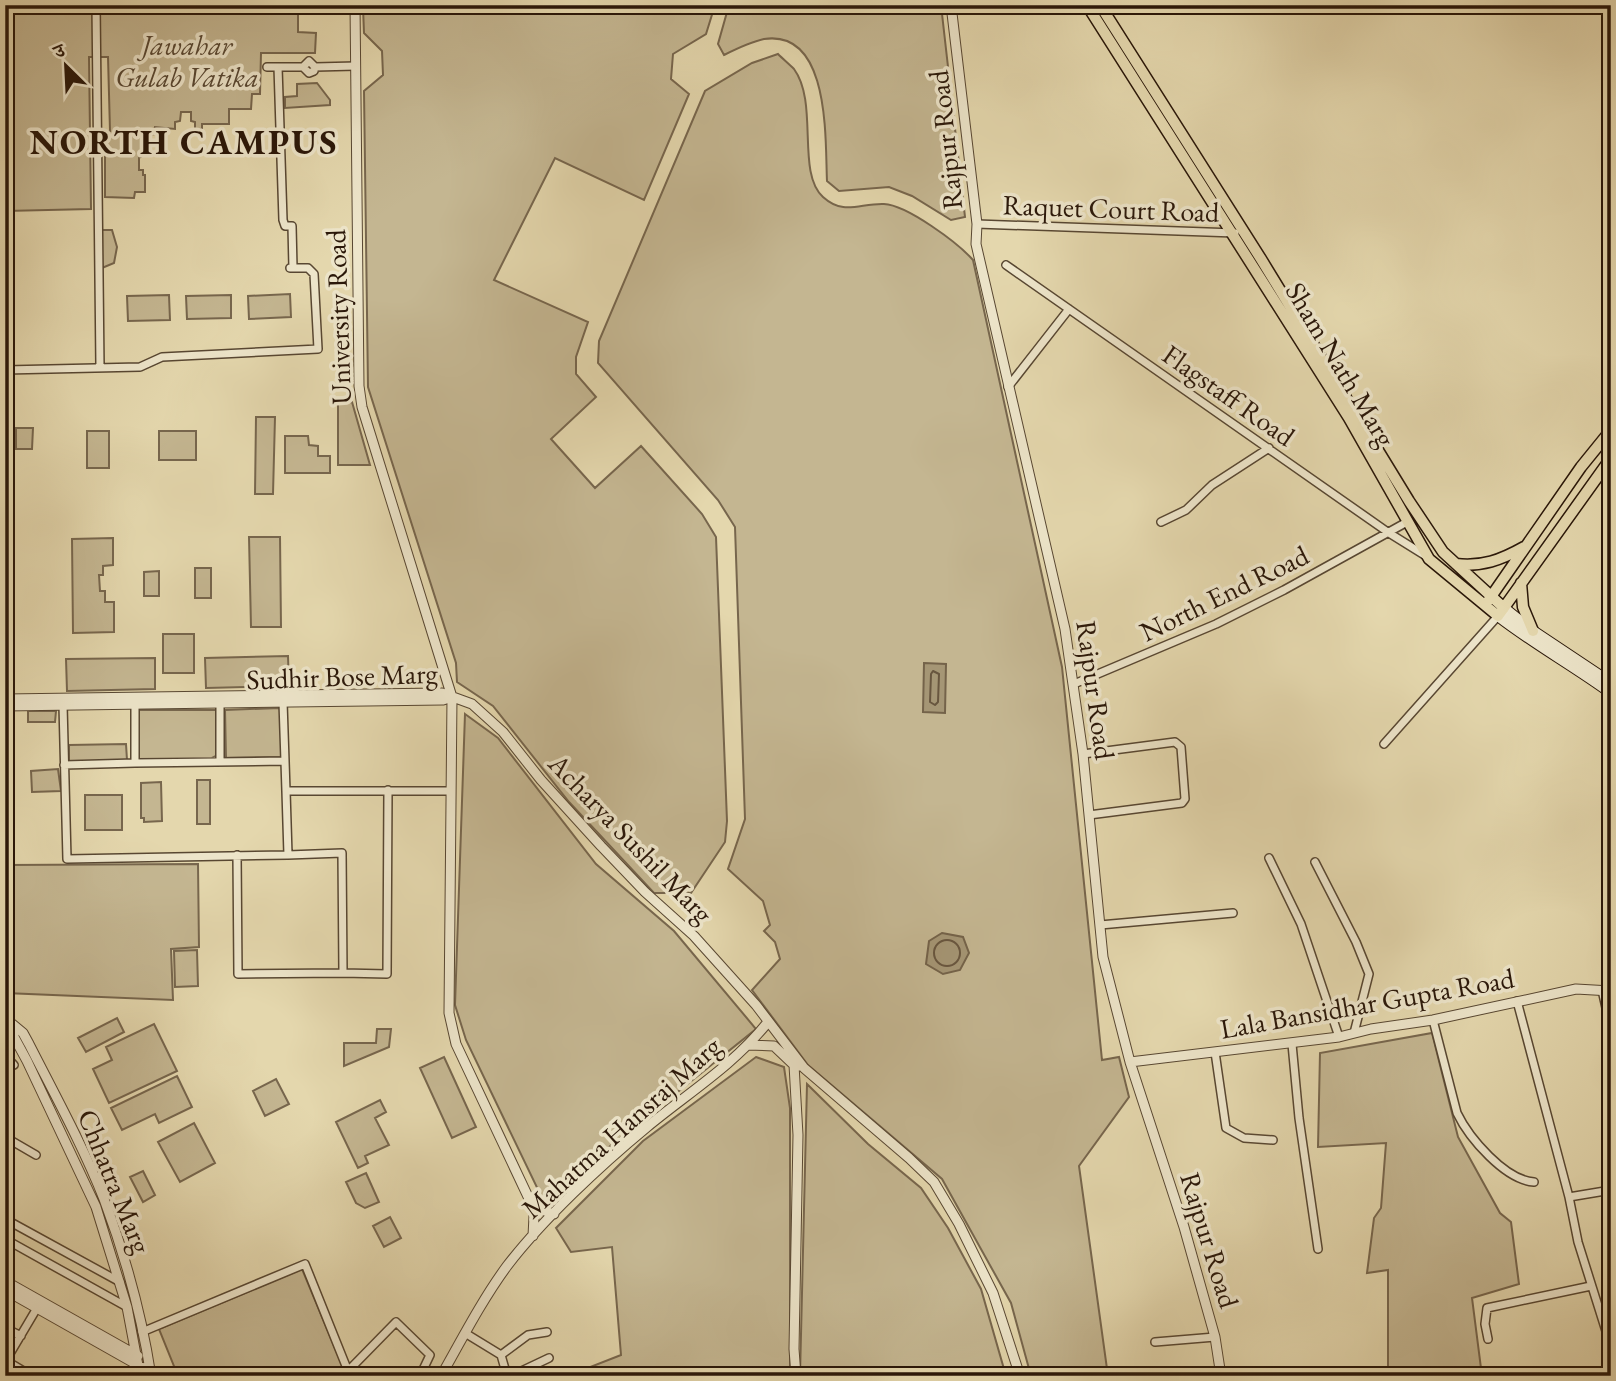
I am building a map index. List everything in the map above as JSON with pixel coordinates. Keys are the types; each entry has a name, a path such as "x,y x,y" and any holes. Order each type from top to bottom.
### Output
{"main road":[{"name":"Sham Nath Marg","path":"1087,5 1238,232 1443,552 1488,601"},
{"name":"Sham Nath Marg","path":"1100,5 1349,418 1429,559 1488,601 1524,636 1577,668 1611,693"},
{"path":"1488,601 1581,467 1611,430"},
{"path":"1501,612 1611,458"},
{"path":"1456,564 1476,566 1504,559 1527,546"},
{"path":"1521,583 1523,607 1533,631"},
{"name":"Sham Nath Marg","path":"1501,612 1611,683"}],"street":[{"path":"96,5 100,368"},
{"name":"University Road","path":"355,5 360,396 452,697 449,1013 456,1044 531,1203"},
{"name":"Rajpur Road","path":"951,5 977,224 976,244 1065,629 1074,684 1103,957 1130,1062 1184,1227 1215,1337 1221,1376"},
{"path":"267,68 303,67 309,61 315,66 356,66"},
{"path":"5,369 142,367 162,357 318,349 314,274 308,268 291,268 292,226 285,226 283,220 278,67"},
{"name":"Raquet Court Road","path":"977,224 1238,232"},
{"name":"Flagstaff Road","path":"1006,265 1429,559"},
{"path":"1008,388 1069,309"},
{"path":"1161,522 1186,510 1212,485 1269,449"},
{"name":"North End Road","path":"1074,684 1216,624 1407,522"},
{"path":"1384,744 1501,612"},
{"name":"Sudhir Bose Marg","path":"5,699 441,693 452,697"},
{"name":"Sudhir Bose Marg","path":"5,706 63,708 135,704 443,700 452,697"},
{"name":"Acharya Sushil Marg","path":"452,697 472,704 503,732 541,780 601,846 645,892 694,936 756,1005 804,1068"},
{"path":"283,702 288,855"},
{"path":"220,703 220,762"},
{"path":"135,704 135,764"},
{"path":"63,708 67,859 342,853 343,973"},
{"path":"1083,754 1175,742 1181,747 1185,799 1182,803 1089,815"},
{"path":"64,765 285,761"},
{"path":"237,855 238,974 387,974 387,790"},
{"path":"286,791 450,791"},
{"path":"1269,858 1301,923 1339,1037"},
{"path":"1315,862 1356,942 1369,974 1354,1033"},
{"path":"1100,925 1233,914"},
{"name":"Lala Bansidhar Gupta Road","path":"1130,1062 1339,1037 1576,989 1606,990"},
{"path":"1606,990 1611,1030"},
{"path":"1517,1001 1569,1197 1578,1242 1611,1347"},
{"name":"Chhatra Marg","path":"5,1018 23,1034 70,1125 112,1223 150,1371"},
{"path":"1433,1020 1457,1113 1464,1127 1484,1152 1520,1179 1534,1182"},
{"name":"Mahatma Hansraj Marg","path":"441,1376 507,1267 533,1236 647,1127 709,1080 748,1045 768,1022"},
{"name":"Chhatra Marg","path":"5,1029 17,1043 96,1207 127,1307 140,1371"},
{"path":"1292,1044 1299,1118 1318,1249"},
{"path":"748,1045 774,1046 794,1065 804,1068 934,1182 959,1224 993,1293 1020,1376"},
{"path":"1215,1052 1226,1128 1244,1138 1273,1140"},
{"path":"5,1055 14,1065"},
{"path":"794,1065 798,1135 793,1349 796,1376"},
{"path":"59,1129 70,1125"},
{"path":"5,1137 36,1155"},
{"path":"1569,1197 1611,1190"},
{"path":"531,1203 554,1214"},
{"path":"531,1203 534,1216 533,1236"},
{"path":"5,1219 66,1255 120,1282"},
{"path":"5,1239 127,1307"},
{"path":"142,1332 305,1264 348,1371 396,1322 430,1355 420,1376"},
{"path":"5,1281 137,1356 150,1371"},
{"path":"1488,1339 1485,1324 1487,1308 1591,1286"},
{"path":"5,1309 9,1292 140,1371 150,1371"},
{"path":"28,1375 6,1361 37,1308"},
{"path":"5,1328 21,1336"},
{"path":"501,1355 528,1335 547,1332"},
{"path":"465,1333 501,1355 509,1376 549,1358"},
{"path":"1155,1342 1215,1337"}],"green space":[{"name":"Jawahar Gulab Vatika","path":"5,5 298,5 298,32 316,33 315,53 261,53 260,94 252,94 251,109 229,109 229,124 202,124 202,129 195,129 191,112 181,112 180,121 175,122 175,129 155,127 155,134 146,135 145,154 139,158 139,170 143,170 145,175 145,192 135,192 134,198 105,197 105,132 110,131 108,57 89,57 91,209 5,211"},
{"path":"715,5 706,34 673,54 671,79 689,94 644,200 555,158 494,280 588,322 576,357 576,374 596,397 551,439 595,488 641,446 702,514 716,537 727,821 725,842 691,893 654,893 569,802 493,706 457,682 456,663 368,387 364,91 383,75 382,51 364,33 363,7"},
{"path":"729,5 941,5 965,217 951,220 912,196 889,187 839,191 827,181 824,116 813,69 802,51 786,41 764,39 724,55 718,44"},
{"path":"778,54 794,69 801,83 811,172 815,186 823,197 838,206 884,204 906,211 944,235 973,260 1062,667 1102,1060 1119,1057 1129,1097 1079,1166 1108,1376 1031,1376 1011,1303 942,1179 808,1065 752,990 780,959 775,942 764,931 770,925 763,901 728,869 745,819 735,527 718,500 598,363 599,341 705,91 752,63"},
{"path":"317,83 330,100 330,105 285,108 285,97 297,96 297,84"},
{"path":"101,230 112,230 117,247 114,263 102,268"},
{"path":"290,294 291,317 249,319 248,296"},
{"path":"169,295 170,320 128,321 127,296"},
{"path":"231,295 231,318 187,319 186,296"},
{"path":"352,402 370,465 338,465 338,403"},
{"path":"256,417 275,417 273,494 255,494"},
{"path":"16,428 33,428 32,449 16,449"},
{"path":"87,431 109,431 109,468 87,468"},
{"path":"159,431 196,431 196,460 159,460"},
{"path":"285,436 308,436 309,445 318,446 318,456 330,456 330,473 285,473"},
{"path":"249,537 280,537 281,627 251,627"},
{"path":"113,538 113,565 103,566 103,575 99,575 100,591 105,591 105,602 114,602 114,632 73,633 72,539"},
{"path":"195,568 211,568 211,598 195,598"},
{"path":"159,571 159,596 144,596 144,572"},
{"path":"163,634 194,634 194,673 163,673"},
{"path":"288,656 289,686 206,688 205,658"},
{"path":"155,658 155,689 67,691 66,659"},
{"path":"280,708 282,757 226,758 225,710"},
{"path":"138,710 218,710 218,755 212,758 139,759"},
{"path":"28,711 56,711 55,722 28,722"},
{"path":"465,714 498,738 596,864 674,931 756,1029 543,1200 466,1040 455,1005"},
{"path":"126,744 127,760 69,762 69,745"},
{"path":"58,769 61,791 32,792 31,771"},
{"path":"197,780 210,780 210,824 197,824"},
{"path":"161,782 162,821 144,822 144,818 141,818 141,783"},
{"path":"85,795 122,795 122,830 85,830"},
{"path":"198,864 199,947 171,949 173,1000 5,993 5,865"},
{"path":"197,950 198,986 175,987 174,951"},
{"path":"117,1018 124,1032 86,1052 78,1038"},
{"path":"154,1024 177,1071 109,1103 93,1069 112,1060 106,1047"},
{"path":"377,1029 391,1029 389,1047 344,1066 344,1043 376,1043"},
{"path":"1432,1033 1458,1137 1500,1213 1511,1222 1519,1284 1472,1298 1482,1376 1388,1376 1388,1270 1367,1273 1374,1218 1381,1208 1386,1143 1318,1147 1320,1053"},
{"path":"444,1057 476,1127 452,1138 420,1068"},
{"path":"756,1057 784,1067 790,1108 790,1376 579,1376 585,1369 621,1355 612,1247 571,1252 556,1228 643,1141"},
{"path":"177,1076 192,1107 159,1123 155,1114 122,1130 111,1108"},
{"path":"276,1079 289,1104 265,1116 253,1091"},
{"path":"807,1084 868,1144 921,1188 948,1228 981,1289 1006,1376 800,1376"},
{"path":"380,1100 386,1112 375,1118 389,1145 365,1156 368,1163 358,1168 336,1122"},
{"path":"194,1123 215,1163 180,1182 158,1142"},
{"path":"143,1171 155,1195 143,1202 130,1177"},
{"path":"366,1173 379,1202 365,1208 356,1203 346,1182"},
{"path":"390,1217 401,1238 384,1247 373,1226"},
{"path":"302,1269 345,1372 336,1376 178,1376 159,1329"}],"water":[{"path":"924,663 946,664 945,713 923,712"},
{"path":"942,933 963,937 969,953 960,970 943,974 926,964 929,941"}],"district":[{"name":"NORTH CAMPUS","path":"184,141"}]}
